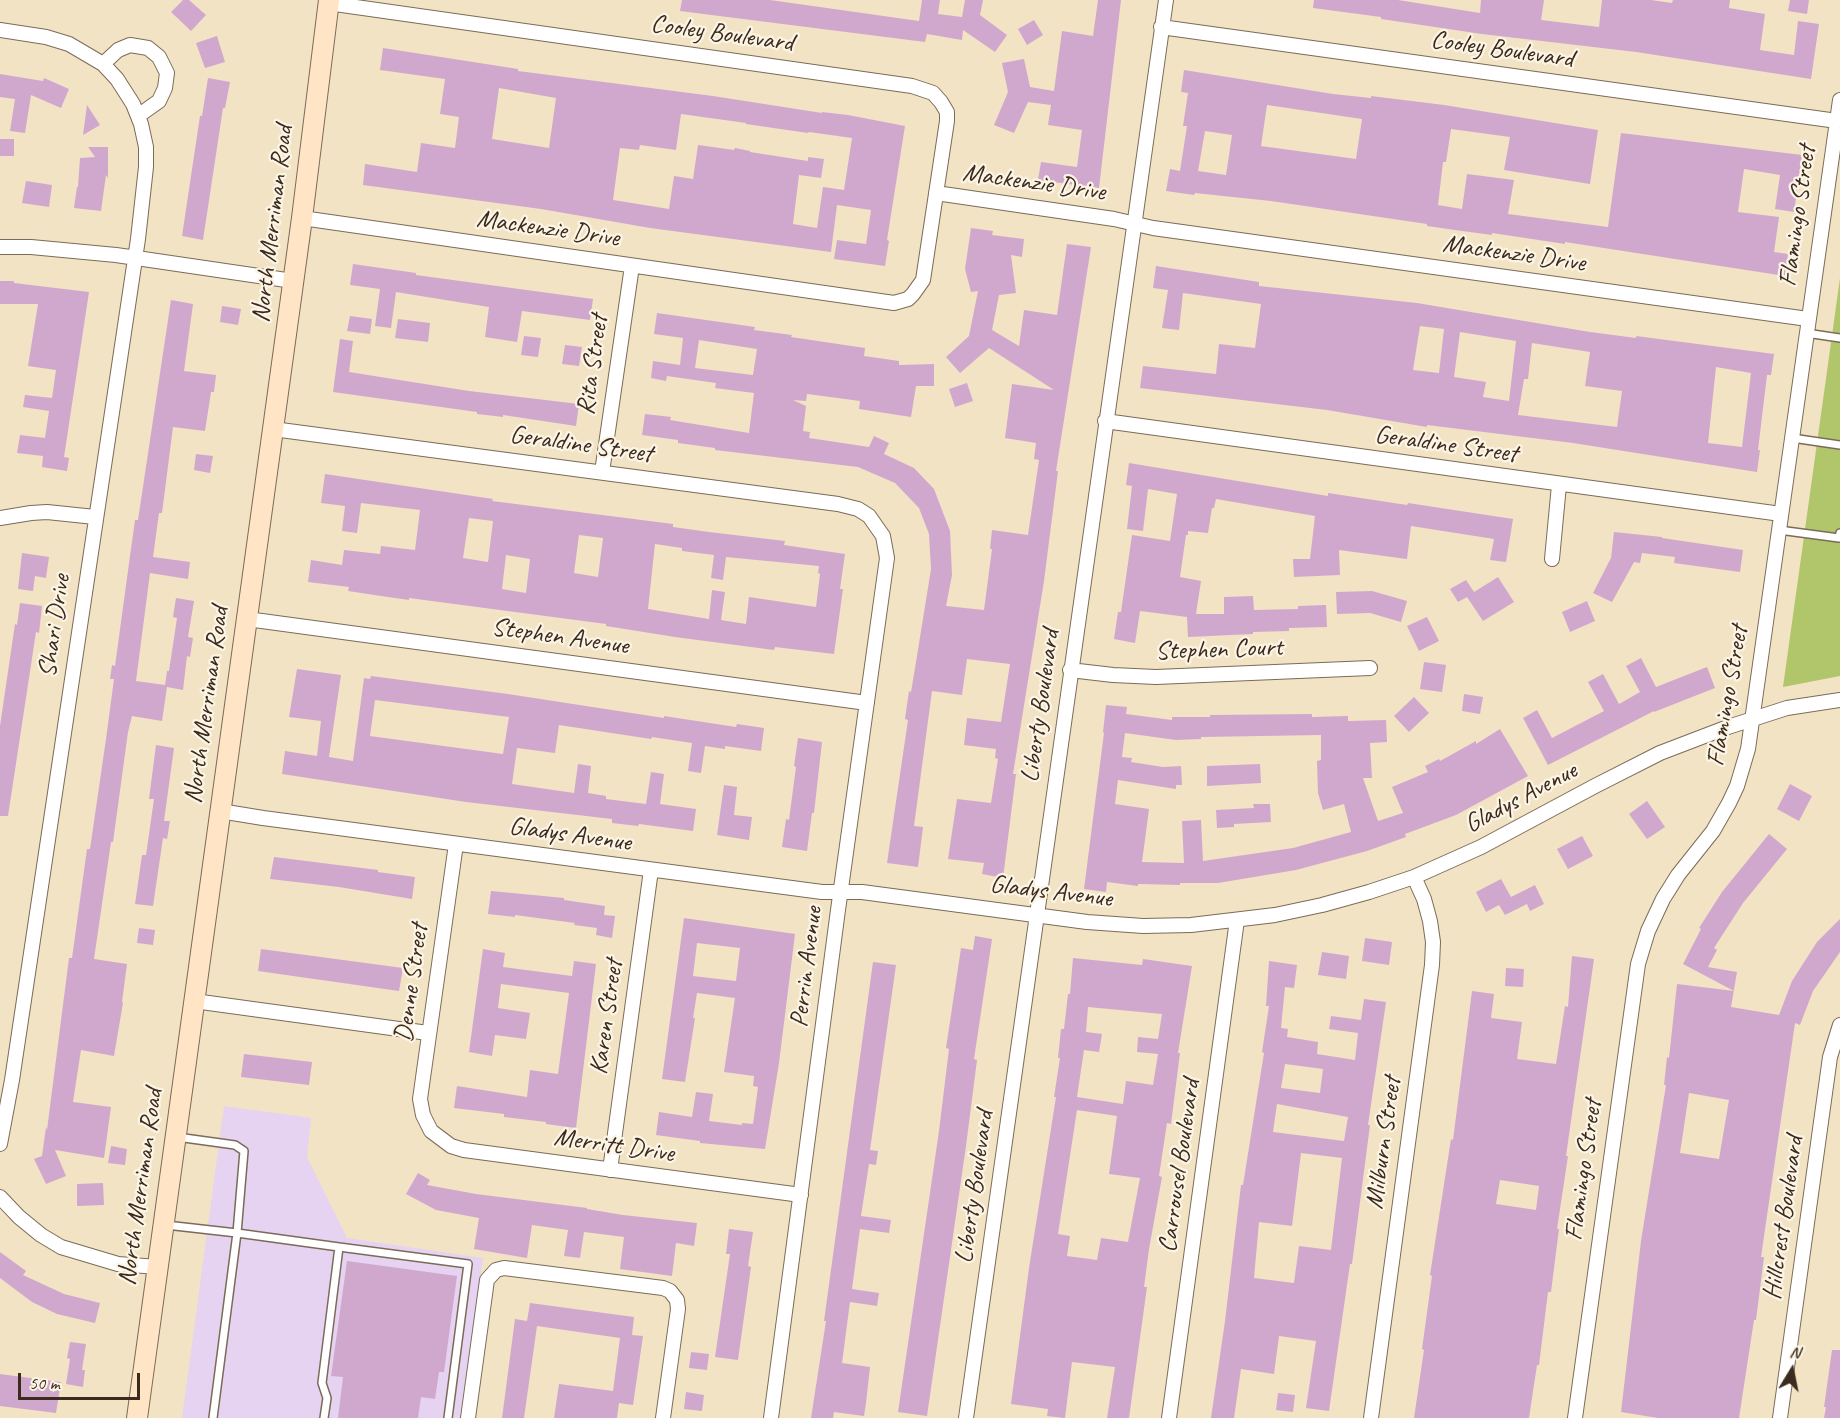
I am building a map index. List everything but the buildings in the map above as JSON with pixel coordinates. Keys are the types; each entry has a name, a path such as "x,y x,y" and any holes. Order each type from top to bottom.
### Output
{"main road":[{"name":"North Merriman Road","path":"137,1418 302,218 328,1"}],"street":[{"name":"Liberty Boulevard","path":"966,1418 1166,0"},
{"name":"Cooley Boulevard","path":"328,1 922,89 933,93 947,112 936,193"},
{"name":"Cooley Boulevard","path":"1161,27 1837,121"},
{"name":"Shari Drive","path":"0,30 46,37 69,44 103,64 117,80 138,116 146,147 146,167 135,258 0,1144"},
{"path":"103,64 118,50 130,45 147,48 159,57 167,74 165,88 159,101 138,116"},
{"name":"Flamingo Street","path":"1575,1418 1638,964 1648,931 1663,899 1678,875 1713,831 1729,803 1743,767 1752,720 1840,100"},
{"name":"Mackenzie Drive","path":"302,218 894,303 902,302 913,294 923,280 936,193 1134,222 1153,228 1807,326"},
{"path":"0,248 31,247 135,258 293,281"},
{"name":"Rita Street","path":"602,472 632,266"},
{"name":"Geraldine Street","path":"1105,421 1781,514"},
{"name":"Geraldine Street","path":"273,429 838,504 858,509 869,516 876,525"},
{"path":"1552,559 1559,485"},
{"path":"0,519 47,512 95,517"},
{"name":"Perrin Avenue","path":"771,1418 840,892 887,558 883,536 876,525"},
{"name":"Stephen Avenue","path":"247,619 867,703"},
{"name":"Stephen Court","path":"1070,670 1156,677 1370,668"},
{"name":"Gladys Avenue","path":"220,811 822,892 862,892 1087,922 1143,926 1191,925 1237,921 1322,905 1414,877 1481,848 1660,753 1787,708 1840,700"},
{"name":"Denne Street","path":"429,1127 420,1099 456,844"},
{"name":"Karen Street","path":"610,1170 651,870"},
{"name":"Milburn Street","path":"1371,1418 1432,965 1433,942 1430,921 1424,899 1414,877"},
{"name":"Carrousel Boulevard","path":"1169,1418 1237,921"},
{"path":"194,1001 428,1033"},
{"name":"Hillcrest Boulevard","path":"1780,1418 1830,1058 1840,1025"},
{"name":"Merritt Drive","path":"429,1127 441,1140 464,1150 801,1195"},
{"path":"0,1197 19,1217 41,1235 61,1247 118,1264 158,1267"},
{"path":"468,1418 487,1280 496,1270 504,1268 663,1288 670,1291 677,1300 678,1309 663,1418"}],"lane":[{"path":"1807,326 1840,338"},
{"path":"1791,438 1840,445"},
{"path":"1778,530 1839,538 1840,533"},
{"path":"175,1137 235,1145 244,1151 237,1233 213,1418"},
{"path":"163,1225 468,1264 448,1418"},
{"path":"324,1418 327,1398 322,1383 339,1247"}],"shaded area":[{"path":"224,1106 311,1118 307,1157 347,1238 483,1258 460,1418 182,1418"}],"green space":[{"path":"1840,278 1840,676 1783,687"}]}
